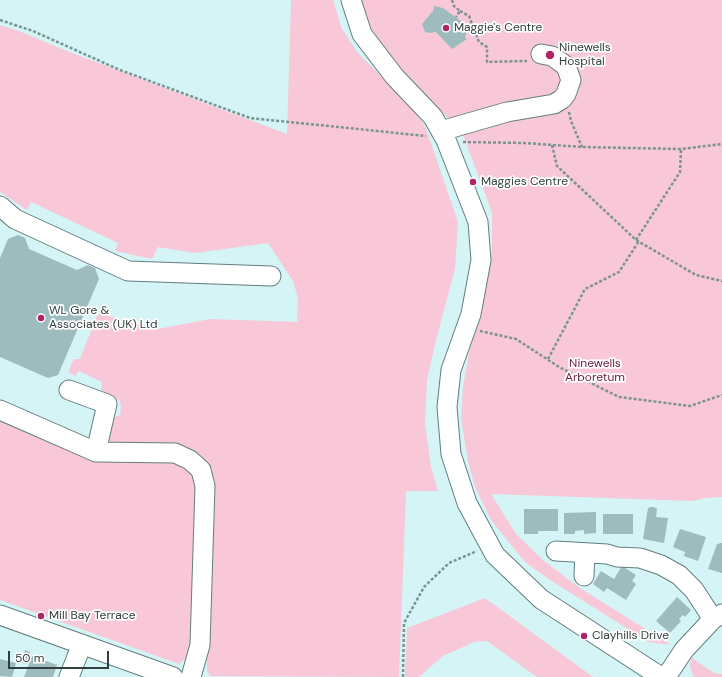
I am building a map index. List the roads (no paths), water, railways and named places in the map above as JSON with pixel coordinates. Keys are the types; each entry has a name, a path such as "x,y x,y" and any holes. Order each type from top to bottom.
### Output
{"street":[{"path":"351,0 362,34 394,76 432,117 444,137 478,222 481,260 471,314 452,370 447,407 452,454 467,503 495,555 541,599 661,677"},
{"path":"444,137 507,112 554,104 562,99 566,94 571,80 566,66 552,56 536,58"},
{"path":"0,206 15,219 128,271 271,276"},
{"path":"69,390 107,404 96,452"},
{"path":"0,410 96,452 175,454 190,460 201,470 205,486 200,645 191,677"},
{"path":"556,551 607,554 617,557 640,558 661,565 679,575 718,617 684,650 666,677"},
{"path":"584,576 585,553"},
{"path":"0,615 173,677"},
{"path":"70,677 82,644"}],"place":[{"name":"Maggie's Centre","path":"446,28"},
{"name":"Ninewells Hospital","path":"550,55"},
{"name":"Maggies Centre","path":"473,182"},
{"name":"WL Gore & Associates (UK) Ltd","path":"41,318"},
{"name":"Mill Bay Terrace","path":"41,616"},
{"name":"Clayhills Drive","path":"584,636"}],"park label":[{"name":"Ninewells Arboretum","path":"595,371"}]}
